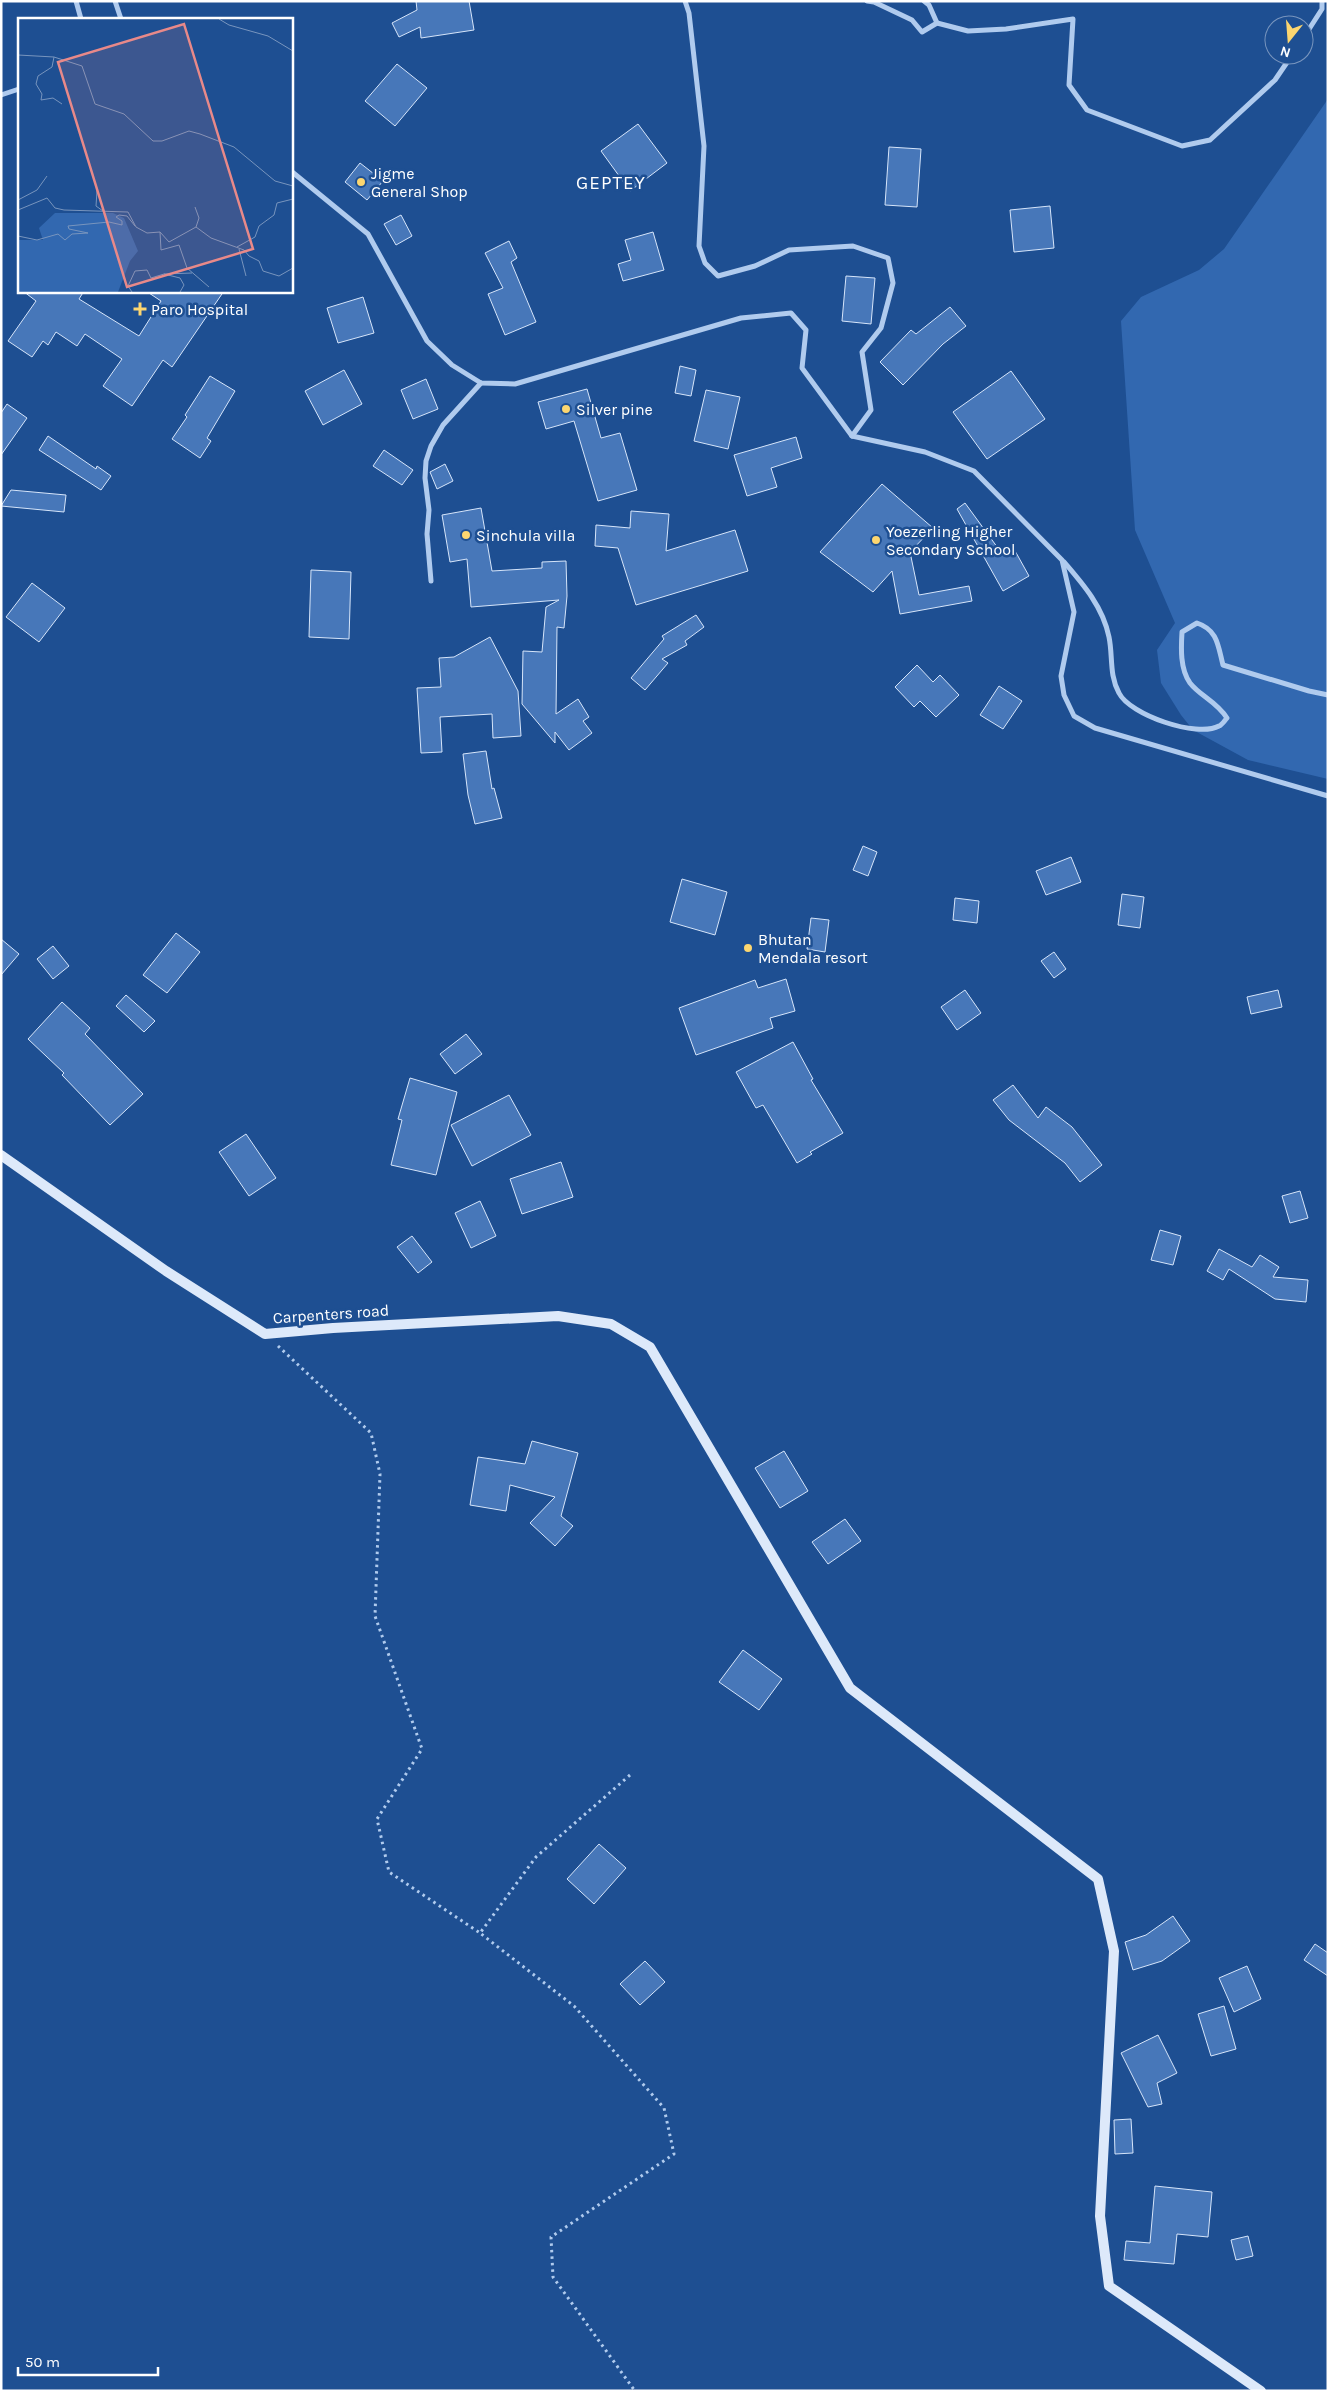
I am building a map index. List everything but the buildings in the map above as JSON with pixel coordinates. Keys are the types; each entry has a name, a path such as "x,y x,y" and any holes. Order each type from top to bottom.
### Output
{"street":[{"path":"76,1 82,18"},
{"path":"115,1 121,18"},
{"path":"685,1 689,14 704,146 699,246 705,263 718,276 755,266 789,250 853,246 888,258 893,283 881,328 862,352 871,410 852,436"},
{"path":"867,1 874,2 912,20 922,32 937,23 968,31 1073,19 1069,85 1087,110 1182,146 1210,140 1275,80 1285,65"},
{"path":"924,1 929,5 937,23"},
{"path":"1314,21 1322,9 1322,1"},
{"path":"1,95 18,89"},
{"path":"292,172 368,234 427,341 452,365 481,383 515,384 741,318 791,313 806,330 802,368 852,436 925,452 974,471 1062,560 1098,606 1109,637 1111,669 1119,694 1141,714 1193,730 1219,726 1227,718 1220,706 1190,682 1181,659 1182,632 1197,623 1208,627 1217,640 1223,665 1328,695"},
{"path":"430,581 427,534 429,510 425,478 426,461 431,446 443,425 481,383"},
{"path":"1062,560 1074,612 1061,676 1064,696 1074,716 1095,728 1328,796"},
{"name":"Carpenters road","path":"1,1155 166,1270 264,1334 332,1328 558,1316 611,1324 650,1347 850,1688 1098,1879 1114,1951 1100,2216 1109,2286 1261,2391"}],"path":[{"path":"264,1334 371,1433 380,1474 375,1616 422,1749 377,1819 389,1872 480,1933 574,2006 664,2108 674,2154 551,2237 553,2278 635,2391"},
{"path":"480,1933 536,1857 630,1775"}],"shaded area":[{"path":"1328,99 1328,779 1248,760 1193,730 1161,683 1157,650 1175,623 1135,530 1121,321 1141,297 1199,270 1224,249"}],"place":[{"name":"Jigme General Shop","path":"361,182"},
{"name":"Paro Hospital","path":"140,309"},
{"name":"Silver pine","path":"566,409"},
{"name":"Sinchula villa","path":"466,535"},
{"name":"Yoezerling Higher Secondary School","path":"876,540"},
{"name":"Bhutan Mendala resort","path":"748,948"}],"district":[{"name":"GEPTEY","path":"611,183"}]}
